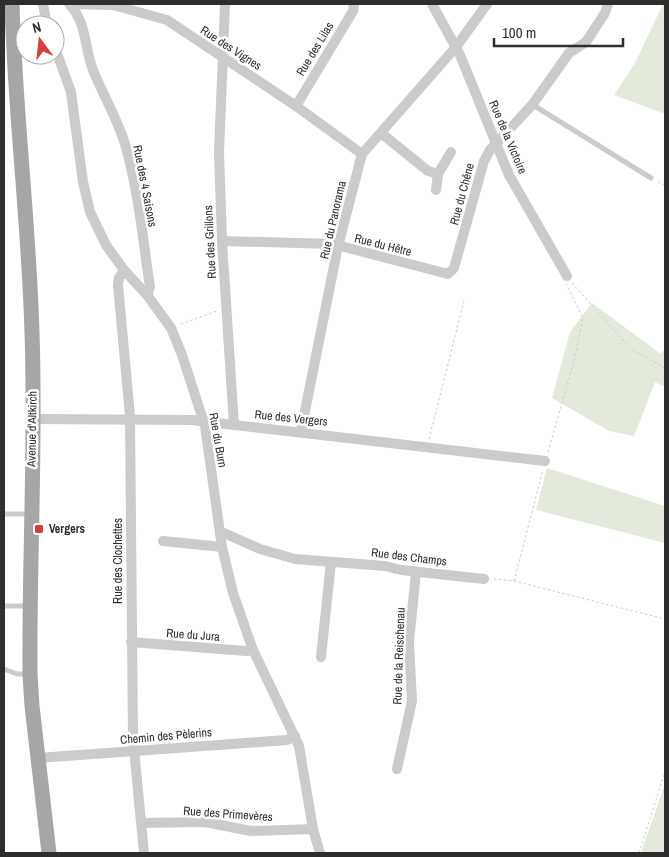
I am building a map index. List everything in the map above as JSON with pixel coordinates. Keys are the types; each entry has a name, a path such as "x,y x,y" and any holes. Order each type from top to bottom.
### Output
{"main road":[{"name":"Avenue d'Altkirch","path":"12,4 14,82 31,291 30,674 49,853"}],"street":[{"name":"Rue des Vignes","path":"70,4 133,7 167,20 296,106 362,154"},
{"name":"Rue des 4 Saisons","path":"70,4 82,22 87,50 94,72 112,111 126,150 150,287 147,295"},
{"name":"Rue des Grillons","path":"225,4 220,152 222,241 234,424"},
{"name":"Rue des Lilas","path":"296,106 353,11 354,4"},
{"name":"Rue de la Victoire","path":"432,4 456,47 509,175 567,276"},
{"name":"Rue du Panorama","path":"301,432 338,246 362,154 456,47 487,4"},
{"name":"Rue du Chêne","path":"448,274 454,268 484,161 496,144 532,105 569,53 586,42 606,13 608,4"},
{"name":"Rue du Burn","path":"61,65 71,92 83,182 90,212 106,245 171,328 182,354 204,422 222,547 233,593 253,650 294,736 302,759 313,829 320,853"},
{"path":"380,133 428,171 438,174"},
{"path":"436,190 438,174 451,152"},
{"name":"Rue du Hêtre","path":"222,241 323,243 448,274"},
{"name":"Rue des Clochettes","path":"124,270 119,278 118,285 130,420 131,642 135,752 144,853"},
{"name":"Rue des Vergers","path":"32,419 192,420 546,462"},
{"name":"Rue des Champs","path":"220,534 224,533 282,557 385,566 416,572 484,579"},
{"path":"164,541 222,547"},
{"path":"321,658 331,562"},
{"name":"Rue de la Reischenau","path":"397,769 412,701 409,642 416,572"},
{"name":"Rue du Jura","path":"131,642 253,650"},
{"name":"Chemin des Pèlerins","path":"38,758 286,740 294,736"},
{"name":"Rue des Primevères","path":"142,823 205,822 251,831 313,829"}],"lane":[{"path":"532,105 651,178"},
{"path":"4,514 31,514"},
{"path":"4,606 30,606"},
{"path":"4,669 17,674 30,674"}],"path":[{"path":"651,178 665,186"},
{"path":"567,276 586,300 630,348 665,368"},
{"path":"514,581 574,361 582,318 567,287 567,276"},
{"path":"427,447 464,301"},
{"path":"171,328 226,308"},
{"path":"484,579 514,581 665,619"},
{"path":"639,853 665,772"}],"shaded area":[{"path":"663,4 665,4 665,114 614,95 635,63"},
{"path":"592,303 661,354 665,349 665,387 655,382 634,436 609,431 552,398 570,332"},
{"path":"547,468 665,506 665,543 536,510"},
{"path":"665,783 665,853 641,853"}],"place":[{"name":"Vergers","path":"39,529"}]}
